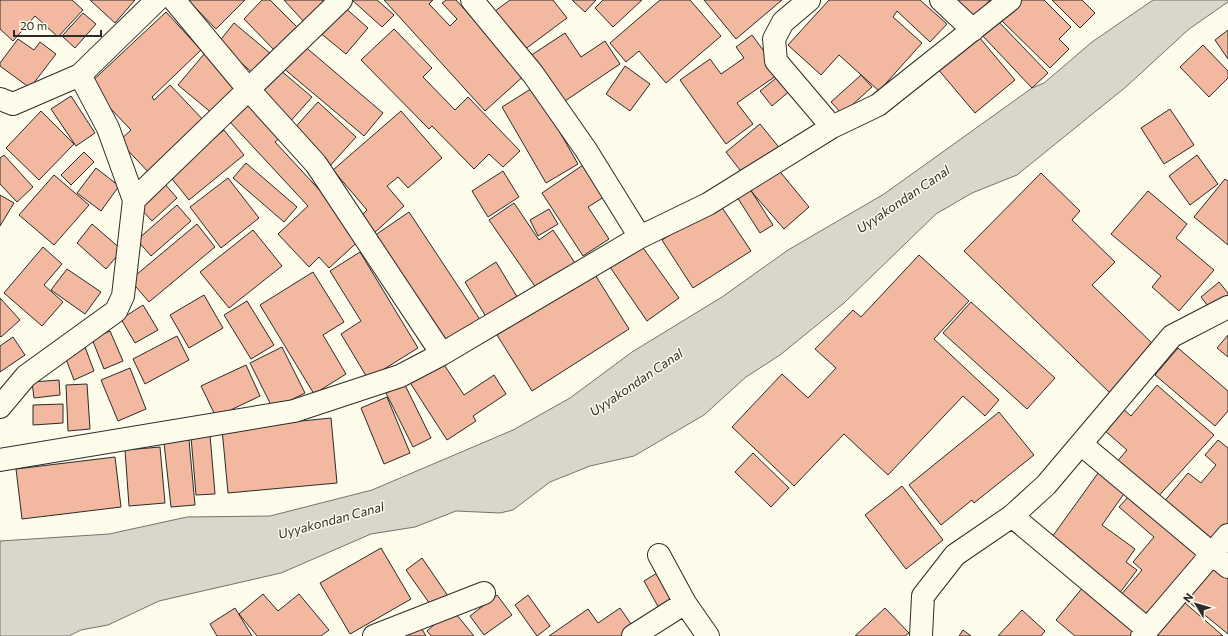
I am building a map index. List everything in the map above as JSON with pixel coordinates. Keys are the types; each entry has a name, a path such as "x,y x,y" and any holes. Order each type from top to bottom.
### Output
{"street":[{"path":"0,99 13,104 80,75 157,0"},
{"path":"174,0 249,90 316,164 442,354"},
{"path":"134,200 341,0"},
{"path":"472,0 534,74 586,150 640,237"},
{"path":"809,0 783,22 774,39 776,61 832,127"},
{"path":"941,0 972,30"},
{"path":"0,460 294,411 400,376 442,354 640,237 708,204 832,127 878,105 1010,0"},
{"path":"0,407 26,376 116,311 123,296 134,200 108,128 80,75"},
{"path":"921,636 923,596 955,555 1012,516 1046,485 1172,336 1228,307"},
{"path":"1081,444 1220,560"},
{"path":"1012,516 1144,632 1220,560 1228,535"},
{"path":"659,556 685,602 708,636"},
{"path":"374,636 484,593"},
{"path":"634,636 685,602"}],"water":[{"name":"Uyyakondan Canal","path":"1153,0 1228,0 1228,2 1189,29 1127,86 1017,175 972,193 936,214 844,303 780,355 746,377 704,415 634,456 590,466 550,482 513,510 500,513 456,511 415,527 371,534 281,573 159,601 108,625 81,630 69,636 0,636 0,541 109,534 187,517 270,516 372,490 513,430 570,398 632,352 722,297 788,250 884,194 1032,88 1044,83 1092,42"}],"building":[{"path":"0,0 72,0 83,10 58,37 35,16 13,41 0,29"},
{"path":"90,0 135,0 115,23"},
{"path":"188,0 245,0 216,29"},
{"path":"262,0 270,0 299,29 276,52 244,19"},
{"path":"284,0 322,0 326,4 305,23"},
{"path":"352,0 377,0 394,15 382,27"},
{"path":"384,0 433,0 429,4 450,26 457,19 442,3 446,0 456,0 502,51 527,73 485,111"},
{"path":"510,0 553,0 567,18 520,53 491,14"},
{"path":"572,0 596,0 585,12"},
{"path":"603,0 642,0 613,27 595,8"},
{"path":"660,0 690,0 721,36 666,83 639,51 626,62 610,43"},
{"path":"704,0 782,0 736,39"},
{"path":"829,0 920,0 947,24 930,42 897,11 893,17 922,43 879,91 839,55 821,75 788,45"},
{"path":"954,0 990,0 973,19"},
{"path":"1019,0 1044,0 1071,27 1059,39 1069,49 1050,68 1000,19"},
{"path":"1052,0 1082,0 1095,13 1080,28"},
{"path":"342,5 368,28 346,54 319,32"},
{"path":"166,12 201,50 152,97 154,100 170,85 207,124 152,176 119,141 131,130 88,85"},
{"path":"83,13 96,24 75,48 62,36"},
{"path":"995,18 1048,73 1032,88 980,33"},
{"path":"234,23 271,54 254,74 218,43"},
{"path":"394,29 432,68 423,77 455,110 468,97 520,151 503,167 489,154 474,169 432,126 429,129 361,60"},
{"path":"1228,30 1228,59 1215,40"},
{"path":"565,33 581,57 605,41 620,64 562,103 530,56"},
{"path":"752,35 780,73 737,103 753,124 726,144 680,80 710,59 721,74 744,58 736,47"},
{"path":"979,37 1015,80 975,113 937,68"},
{"path":"18,39 34,50 40,42 56,54 30,88 0,66 0,63"},
{"path":"302,44 383,113 364,136 282,67"},
{"path":"1203,45 1228,71 1228,78 1209,97 1180,67"},
{"path":"205,53 240,82 213,114 178,85"},
{"path":"625,66 650,84 630,111 606,94"},
{"path":"279,69 312,97 289,123 257,95"},
{"path":"780,75 792,89 772,106 760,91"},
{"path":"861,75 872,87 842,114 831,102"},
{"path":"534,87 578,164 546,183 502,107"},
{"path":"71,96 95,133 76,146 51,109"},
{"path":"318,102 356,137 329,167 291,132"},
{"path":"251,103 281,137 275,142 363,237 329,268 319,257 309,267 278,234 308,206 230,122"},
{"path":"1170,109 1194,145 1164,164 1141,128"},
{"path":"41,111 74,144 39,180 6,148"},
{"path":"401,111 442,158 408,188 398,177 387,186 404,206 373,234 359,218 367,210 333,170"},
{"path":"760,124 782,151 747,179 726,152"},
{"path":"224,130 244,155 189,200 169,175"},
{"path":"84,152 94,162 71,185 61,175"},
{"path":"4,155 33,187 17,202 0,184 0,158"},
{"path":"1197,155 1218,184 1190,205 1169,176"},
{"path":"246,163 297,207 284,222 233,178"},
{"path":"583,165 604,197 588,207 609,239 583,256 542,193"},
{"path":"96,168 119,186 101,211 77,193"},
{"path":"777,168 809,207 784,229 751,191"},
{"path":"503,171 519,197 488,217 472,191"},
{"path":"1041,173 1080,211 1072,220 1115,262 1092,285 1155,346 1110,393 964,251"},
{"path":"54,175 89,205 54,245 19,215"},
{"path":"228,178 259,218 221,248 190,207"},
{"path":"1225,179 1228,181 1228,245 1194,217"},
{"path":"164,183 177,198 152,221 139,207"},
{"path":"750,189 773,225 760,233 737,197"},
{"path":"1148,191 1187,224 1176,238 1214,270 1179,311 1152,287 1161,276 1111,234"},
{"path":"0,195 14,203 0,226"},
{"path":"514,203 539,240 553,230 579,269 541,295 489,220"},
{"path":"719,203 751,251 693,288 662,240"},
{"path":"177,205 191,221 151,256 137,240"},
{"path":"549,209 558,224 538,236 530,220"},
{"path":"409,212 481,321 446,344 374,236"},
{"path":"92,224 122,250 106,269 77,243"},
{"path":"197,224 215,247 149,302 130,280"},
{"path":"253,230 282,266 229,308 200,272"},
{"path":"641,245 679,298 647,321 610,267"},
{"path":"43,247 62,264 44,285 63,302 42,326 4,293"},
{"path":"360,252 418,348 368,379 341,334 361,321 330,271"},
{"path":"919,255 969,301 934,339 999,400 985,416 963,396 888,475 844,434 794,486 732,427 782,374 808,398 836,368 815,349 853,310 861,317"},
{"path":"496,262 519,300 488,320 465,282"},
{"path":"67,269 101,292 85,314 51,290"},
{"path":"313,272 344,322 323,335 346,374 314,394 260,305"},
{"path":"594,273 629,329 532,391 497,335"},
{"path":"1219,282 1228,293 1228,296 1211,310 1201,297"},
{"path":"204,295 223,328 189,348 170,315"},
{"path":"0,298 20,320 1,337 0,336"},
{"path":"247,301 274,345 251,359 224,315"},
{"path":"971,302 1055,378 1027,409 943,333"},
{"path":"143,305 158,330 135,343 121,319"},
{"path":"110,331 123,361 104,369 92,339"},
{"path":"1228,335 1228,357 1217,348"},
{"path":"177,336 189,360 145,384 133,359"},
{"path":"13,337 25,355 0,372 0,346"},
{"path":"85,347 94,371 74,380 64,354"},
{"path":"282,347 305,393 273,409 250,363"},
{"path":"1178,348 1228,391 1228,411 1215,426 1155,375"},
{"path":"441,360 464,395 494,375 506,394 473,416 476,421 447,440 409,381"},
{"path":"246,365 260,396 216,417 201,386"},
{"path":"130,368 146,409 118,421 101,380"},
{"path":"59,380 60,395 34,398 32,382"},
{"path":"404,383 431,438 413,447 386,393"},
{"path":"87,384 90,429 68,431 66,385"},
{"path":"1157,385 1214,435 1154,501 1114,465 1127,450 1103,429 1122,408 1131,416"},
{"path":"387,397 410,453 384,464 361,408"},
{"path":"63,404 63,423 33,425 33,405"},
{"path":"999,412 1034,455 974,503 972,500 941,525 909,485"},
{"path":"331,418 337,483 228,493 222,429"},
{"path":"210,435 215,494 196,495 191,437"},
{"path":"189,440 195,505 171,507 164,443"},
{"path":"1218,440 1228,448 1228,529 1214,546 1163,503 1188,473 1201,483 1216,465 1205,455"},
{"path":"160,447 165,503 129,506 125,450"},
{"path":"753,453 789,488 771,507 735,472"},
{"path":"115,457 121,507 22,519 16,469"},
{"path":"1101,469 1128,488 1102,525 1135,549 1126,562 1137,570 1119,594 1047,544"},
{"path":"902,486 943,540 906,569 865,515"},
{"path":"1129,496 1203,560 1145,627 1115,602 1142,570 1133,562 1154,537 1119,507"},
{"path":"381,548 411,599 350,634 320,583"},
{"path":"422,558 448,596 432,607 406,570"},
{"path":"1214,564 1228,576 1228,634 1185,599"},
{"path":"662,570 680,600 661,612 644,581"},
{"path":"1084,586 1137,631 1133,636 1075,636 1056,620"},
{"path":"263,594 278,611 299,594 329,630 321,636 257,636 239,614"},
{"path":"497,595 512,615 484,635 470,616"},
{"path":"528,595 550,626 537,636 515,605"},
{"path":"1184,602 1223,636 1159,636 1156,634"},
{"path":"235,608 252,636 217,636 210,624"},
{"path":"620,608 633,627 621,636 549,636 588,609 598,623"},
{"path":"885,608 909,633 905,636 855,636"},
{"path":"452,609 474,636 431,636 427,631"},
{"path":"1022,610 1045,631 1041,636 998,636"},
{"path":"420,626 426,636 404,636"},
{"path":"963,630 971,636 959,636"}]}
